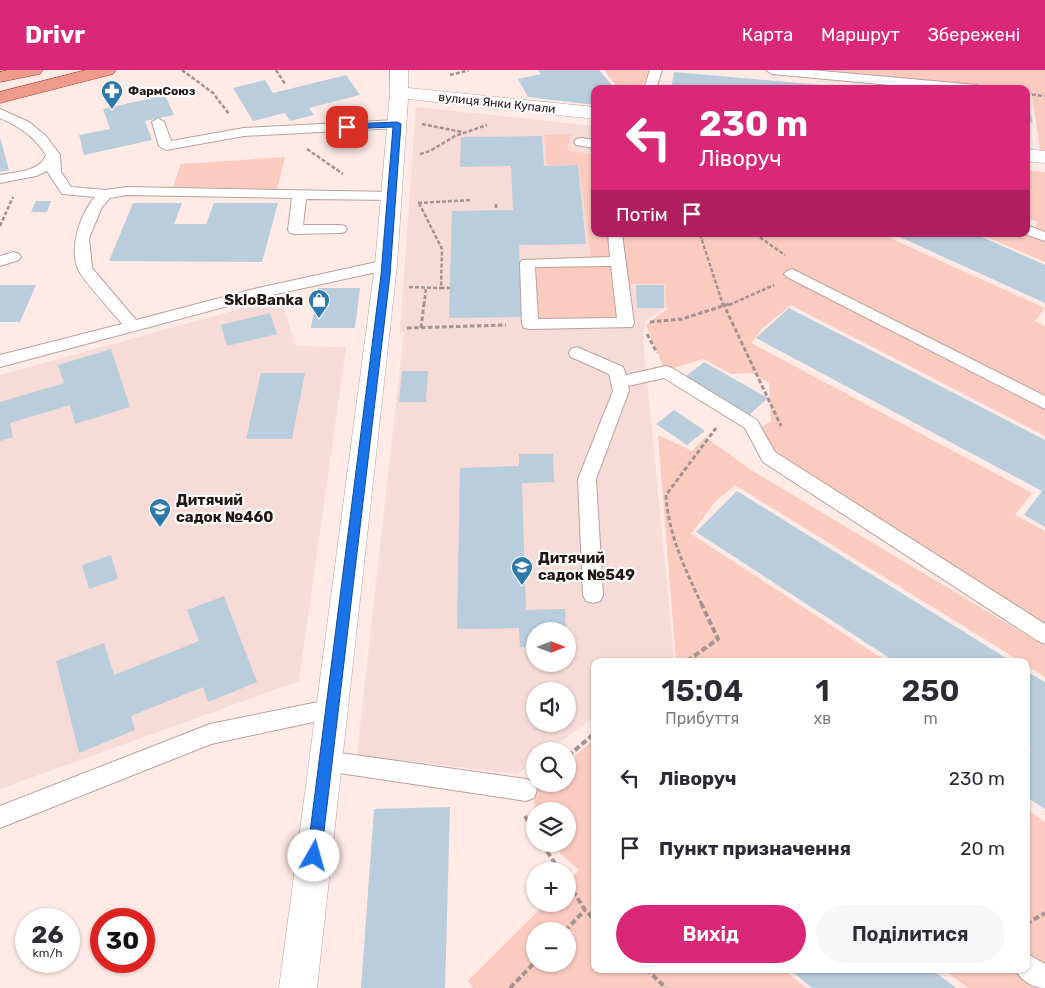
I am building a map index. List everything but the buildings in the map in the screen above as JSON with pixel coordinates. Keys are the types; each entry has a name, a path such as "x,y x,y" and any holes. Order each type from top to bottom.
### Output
{"main road":[{"path":"0,71 8,70"},
{"path":"0,77 34,70"},
{"path":"0,92 107,70"},
{"path":"0,98 107,70"}],"street":[{"name":"вулиця Янки Купали","path":"399,81 591,112"},
{"path":"298,988 393,198 408,124 399,81"},
{"path":"1030,155 1045,157"}],"lane":[{"path":"651,85 656,70"},
{"path":"772,70 934,85"},
{"path":"0,113 27,124 43,139 53,155 54,172 67,191 106,194 126,191 300,194 393,198"},
{"path":"158,122 166,146 244,132 408,124"},
{"path":"581,142 591,143"},
{"path":"0,179 42,169 53,160"},
{"path":"106,194 95,206 82,238 85,269 132,325"},
{"path":"300,194 295,230 340,229"},
{"path":"1030,231 1045,237"},
{"path":"615,237 626,323 530,324 526,263 618,261"},
{"path":"0,361 258,293 386,265"},
{"path":"794,275 1045,403"},
{"path":"577,353 617,371 621,391 587,479 593,595"},
{"path":"620,382 666,372 751,424 768,457 1045,635"},
{"path":"0,817 210,734 333,709"},
{"path":"326,761 526,790"},
{"path":"1030,968 1045,980"}],"path":[{"path":"182,70 213,93 244,132"},
{"path":"276,70 285,84"},
{"path":"1030,94 1045,96"},
{"path":"408,124 444,126 463,132"},
{"path":"417,155 431,152 445,141 463,132 488,125"},
{"path":"280,130 393,198 419,202 472,200"},
{"path":"419,202 442,249 441,288"},
{"path":"496,204 496,210"},
{"path":"701,237 724,307 773,405"},
{"path":"759,237 788,257"},
{"path":"665,322 724,307 794,275"},
{"path":"401,287 450,288"},
{"path":"420,328 426,288"},
{"path":"404,328 530,324"},
{"path":"645,330 666,372"},
{"path":"691,658 718,639 673,538 665,509 666,495 729,411"},
{"path":"576,749 591,737"},
{"path":"576,896 591,916"},
{"path":"574,922 585,910"},
{"path":"1030,922 1045,913"},
{"path":"510,988 526,971"},
{"path":"650,973 666,988"}],"shaded area":[{"path":"604,70 649,70 643,85 616,85"},
{"path":"808,70 1045,70 1045,150 1040,150 1030,85 941,85"},
{"name":"Дитячий садок №549","path":"416,107 591,126 591,237 713,237 716,278 646,320 643,337 674,656 671,658 591,658 591,719 576,730 576,682 526,682 526,732 574,732 560,742 526,742 526,768 517,774 357,755 404,332 400,332"},
{"path":"571,134 567,150 591,154 591,237 612,237 615,259 591,260 579,165 547,165 544,135"},
{"path":"285,157 277,189 173,187 181,164"},
{"path":"1030,170 1045,172 1045,262 987,237 1030,237 1030,232 1032,232 1038,222 1030,219"},
{"path":"618,237 888,237 1045,308 1035,321 1045,326 1045,436 791,305 763,328 751,343 1032,493 1015,515 1045,531 1045,630 774,456 758,429 771,421 769,383 752,373 731,374 703,359 665,371 646,325 667,309 665,284 624,284"},
{"path":"530,266 610,266 617,319 533,321"},
{"name":"Дитячий садок №460","path":"280,298 296,346 346,347 299,681 0,789 0,375"},
{"path":"658,435 692,451 705,437 751,470 1045,646 1045,677 1030,668 1030,658 1015,658 735,485 715,502 691,534 881,658 676,658"},
{"path":"591,742 591,973 788,973 806,988 473,988 468,981 526,923 526,972 576,972 576,922 527,922 537,912 576,912 576,873 579,870 576,867 576,862 570,862 560,852 576,852 576,802 534,802 534,792 576,792 576,755"},
{"path":"1030,812 1045,822 1045,975 1030,962"},
{"path":"948,973 1022,973 1042,988 968,988"}],"place":[{"name":"ФармСоюз","path":"112,110"},
{"name":"SkloBanka","path":"319,319"},
{"name":"Дитячий садок №460","path":"160,528"},
{"name":"Дитячий садок №549","path":"522,586"}],"route":[{"path":"314,856 388,249 397,124 347,127"}]}
